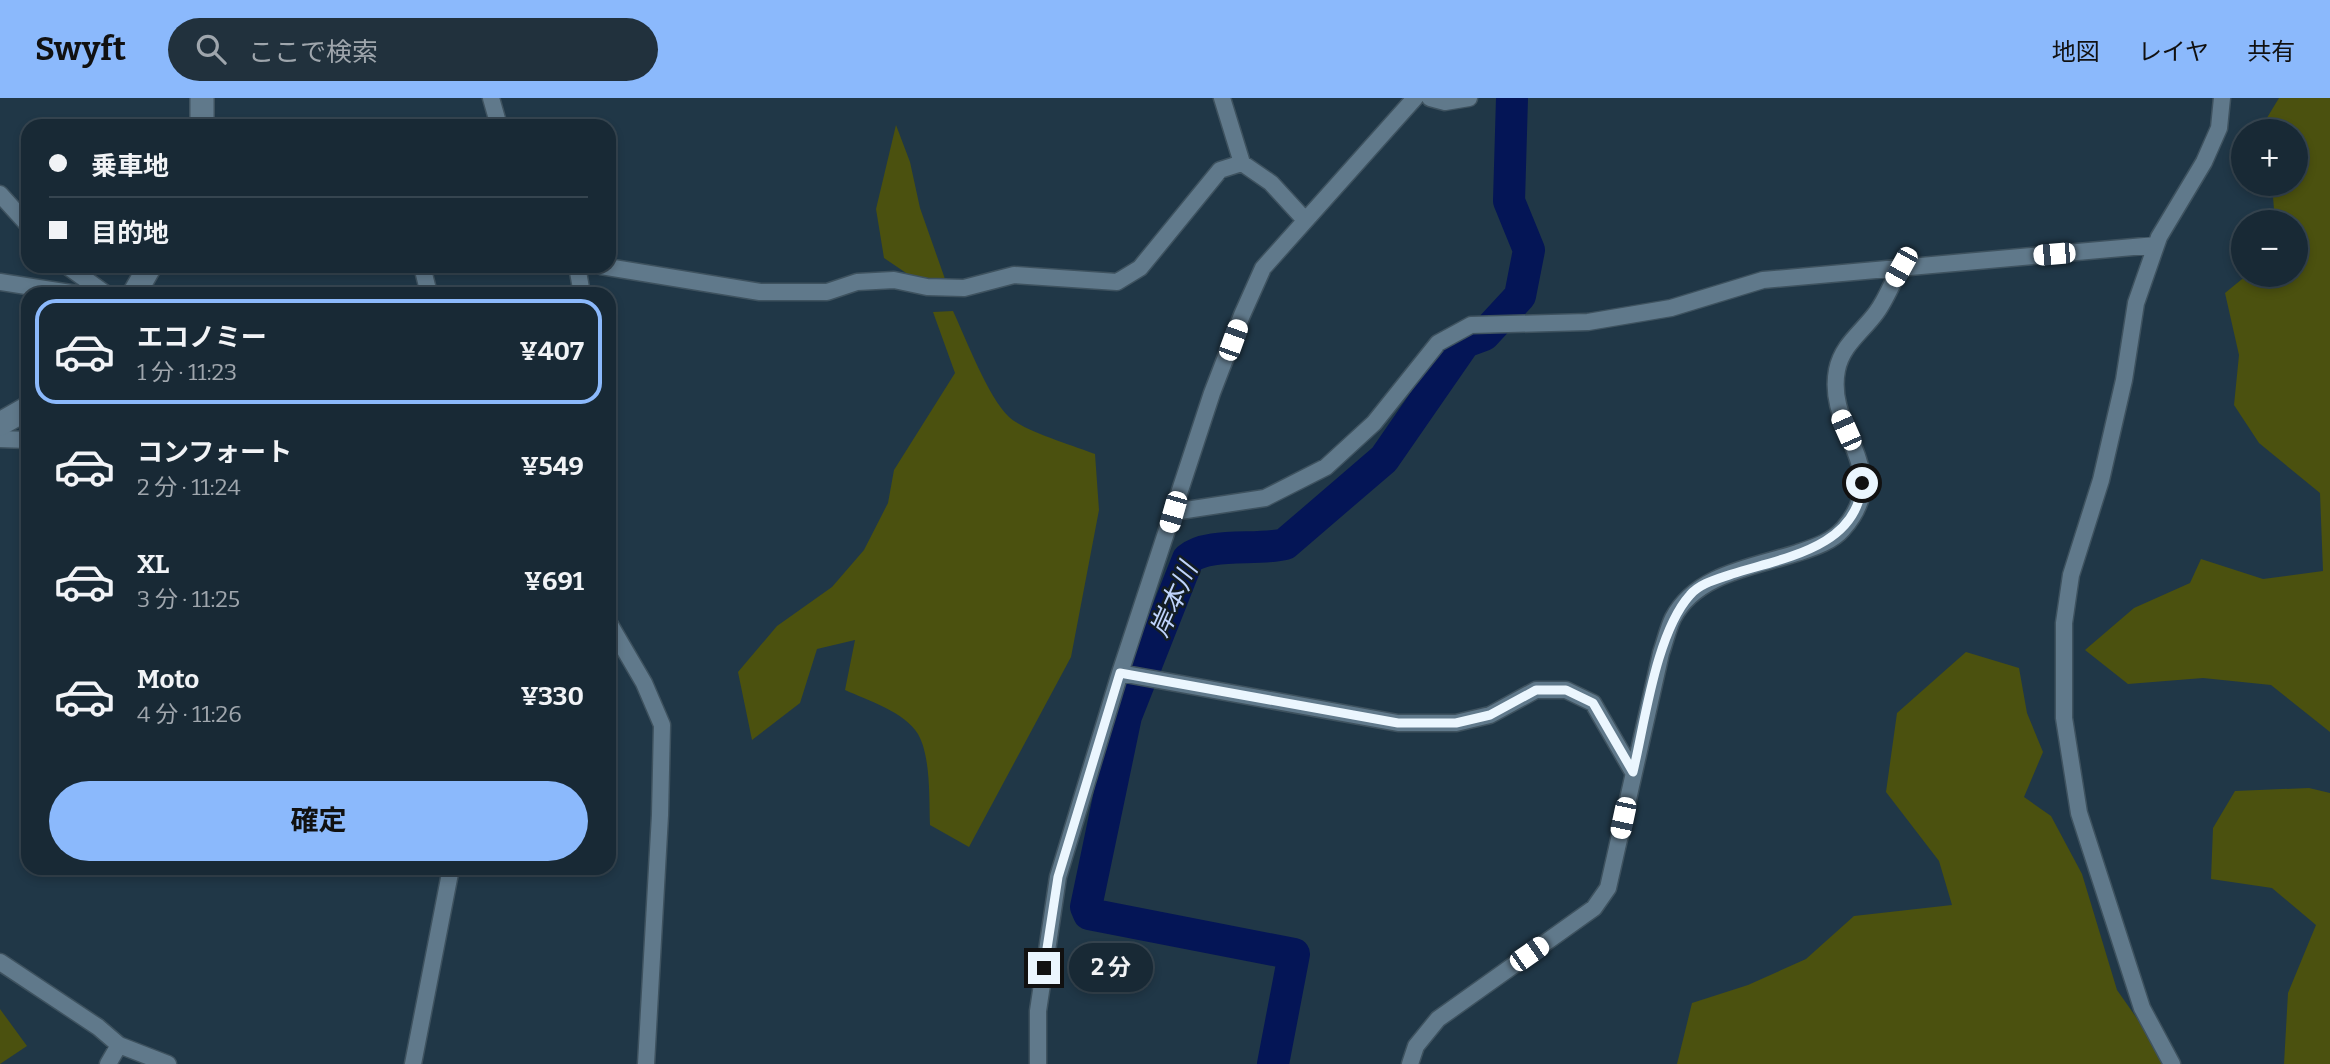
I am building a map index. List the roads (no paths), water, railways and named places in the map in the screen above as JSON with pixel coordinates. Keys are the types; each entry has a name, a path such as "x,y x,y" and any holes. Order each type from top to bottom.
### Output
{"main road":[{"path":"202,98 202,119"},
{"path":"0,424 21,412"}],"street":[{"path":"491,98 497,119"},
{"path":"1223,98 1242,163 1271,183 1305,220"},
{"path":"1038,1064 1038,1012 1058,877 1120,673 1212,393 1241,315 1263,268 1415,98"},
{"path":"1430,98 1445,102 1469,98"},
{"path":"2172,1064 2142,1008 2079,813 2064,718 2064,623 2071,575 2101,480 2124,380 2136,303 2156,245 2219,128 2222,98"},
{"path":"616,268 760,292 827,292 857,282 894,280 927,287 964,288 1014,275 1117,282 1140,268 1220,170 1242,163"},
{"path":"0,194 21,217"},
{"path":"1173,512 1265,498 1326,467 1374,423 1438,343 1471,325 1588,322 1671,308 1763,280 2156,245"},
{"path":"1410,1064 1416,1046 1438,1019 1594,908 1608,888 1661,653 1673,618 1691,593 1710,582 1818,547 1843,530 1861,500 1863,467 1836,402 1838,367 1848,345 1878,312 1901,267"},
{"path":"77,273 96,287"},
{"path":"0,282 32,287"},
{"path":"0,439 21,440"},
{"path":"616,635 643,683 662,725 646,1064"},
{"path":"1120,673 1398,723 1456,723 1490,715 1536,690 1566,690 1593,703 1633,772"},
{"path":"413,1064 450,875"},
{"path":"0,962 98,1027 119,1045 168,1064"},
{"path":"108,1064 119,1045"}],"waterway":[{"name":"岸本川","path":"1273,1064 1294,954 1089,914 1086,907 1126,716 1188,559 1208,550 1285,544 1384,459 1465,342 1484,335 1520,296 1529,250 1509,201 1512,98"}]}
